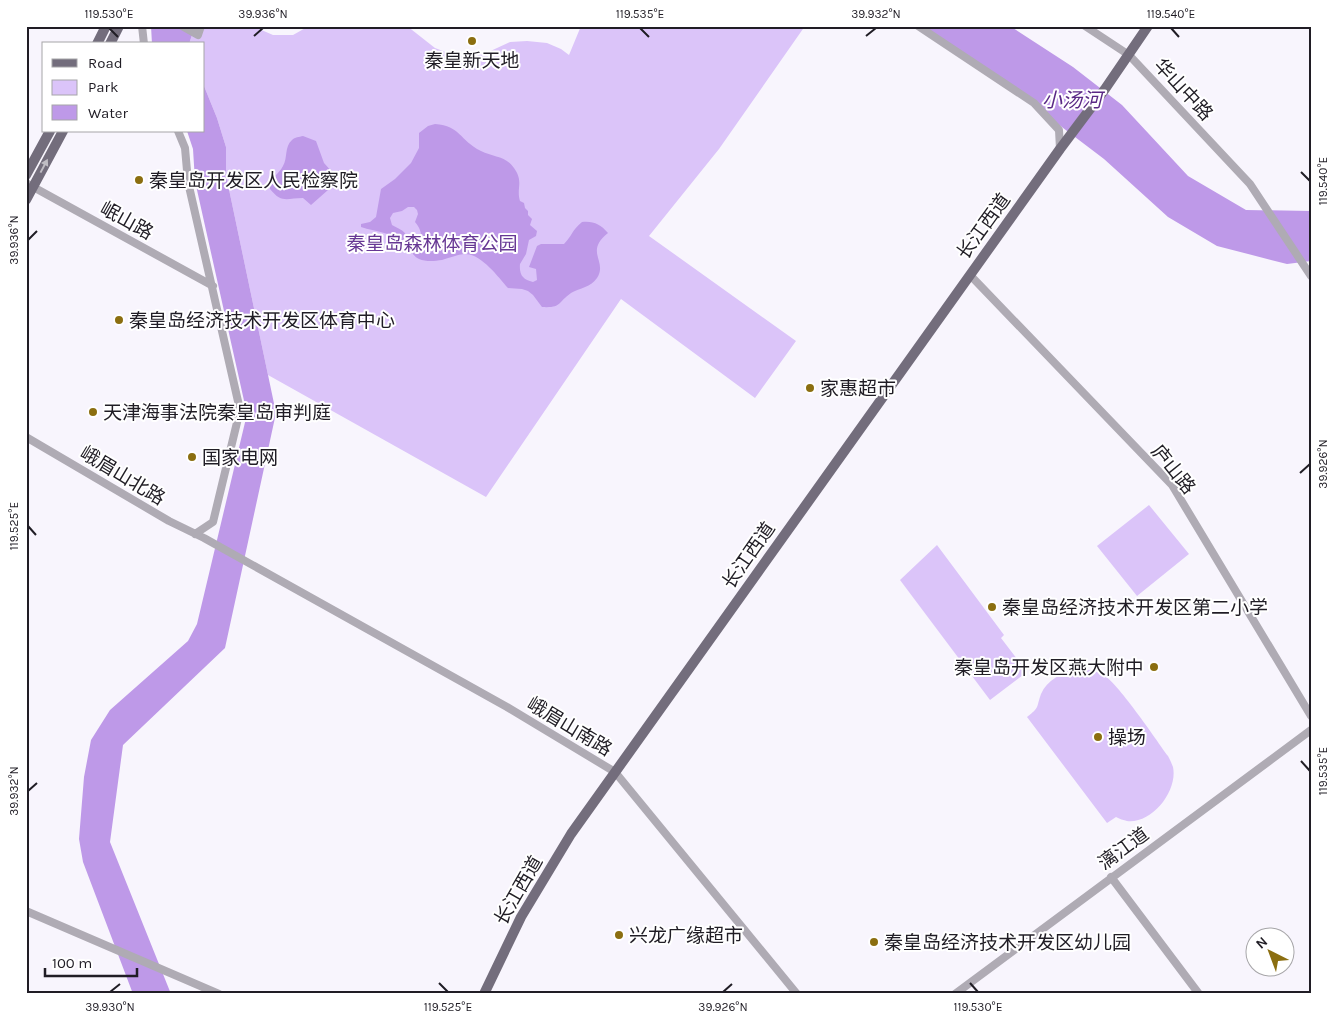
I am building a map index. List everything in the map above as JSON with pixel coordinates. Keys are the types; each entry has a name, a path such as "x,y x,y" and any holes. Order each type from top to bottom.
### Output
{"main road":[{"path":"98,42 106,26"},
{"path":"111,42 119,26"},
{"name":"长江西道","path":"484,994 521,916 571,834 1060,149 1105,89 1148,26"},
{"path":"26,175 49,132"},
{"path":"26,200 30,184 62,132"}],"street":[{"path":"142,26 144,42"},
{"path":"182,26 198,35 201,26"},
{"path":"918,26 1034,103 1059,130 1060,149"},
{"name":"华山中路","path":"1085,26 1129,55 1250,184 1311,276"},
{"path":"178,132 185,148 188,182 240,410 213,522 195,534"},
{"name":"岷山路","path":"30,184 213,286"},
{"name":"庐山路","path":"970,275 1172,486 1311,716"},
{"name":"峨眉山北路","path":"26,436 170,521 204,538"},
{"name":"峨眉山南路","path":"204,538 507,707 615,772 797,994"},
{"name":"漓江道","path":"955,994 1311,730"},
{"path":"1111,877 1199,994"},
{"path":"26,911 219,994"}],"green space":[{"name":"秦皇岛森林体育公园","path":"195,26 252,26 273,35 293,35 309,26 407,26 435,48 456,56 484,54 510,42 527,41 547,43 569,55 581,26 805,26 719,149 649,236 796,341 755,398 621,299 486,497 268,375 226,175 226,147 205,88 205,42 190,42"},
{"path":"1149,505 1189,554 1137,596 1097,546"},
{"path":"937,545 1004,635 1001,638 1027,672 990,700 900,580"},
{"name":"操场","path":"1075,668 1102,674 1117,687 1168,756 1173,767 1171,786 1161,804 1154,812 1136,821 1127,821 1116,817 1107,823 1027,717 1036,709 1041,694 1047,685 1060,675"}],"water":[{"path":"151,26 195,26 190,42 152,42"},
{"name":"小汤河","path":"922,26 1010,26 1073,67 1122,105 1188,176 1246,210 1311,211 1311,261 1287,264 1217,246 1168,217 1104,159"},
{"path":"205,88 226,147 226,175 276,413 225,648 123,745 110,842 171,994 133,994 83,862 79,839 84,777 91,740 110,710 188,641 197,624 247,414 195,181 193,149 187,132 205,132"},
{"path":"435,124 444,125 455,131 474,147 507,161 514,168 519,177 520,201 524,203 528,215 532,219 530,225 537,231 536,236 529,240 526,254 520,264 520,271 524,278 533,282 537,280 536,269 529,267 537,246 541,244 564,244 582,222 586,222 602,227 608,233 598,246 600,272 595,281 571,293 556,306 542,307 528,291 508,288 489,266 477,257 464,254 442,260 422,260 417,258 406,244 399,239 389,234 361,227 361,224 370,222 376,217 381,189 395,179 411,163 419,148 419,133 428,126","holes":["408,207 414,207 418,214 415,222 419,227 421,235 421,244 417,247 412,246 403,231 392,225 390,218 393,213"]},
{"path":"303,136 316,141 324,163 333,173 328,190 311,205 303,198 289,199 278,197 270,189 272,179 284,163 290,143 294,138"}],"place":[{"name":"秦皇新天地","path":"472,41"},
{"name":"秦皇岛开发区人民检察院","path":"139,180"},
{"name":"秦皇岛经济技术开发区体育中心","path":"119,320"},
{"name":"家惠超市","path":"810,388"},
{"name":"天津海事法院秦皇岛审判庭","path":"93,412"},
{"name":"国家电网","path":"192,457"},
{"name":"秦皇岛经济技术开发区第二小学","path":"992,607"},
{"name":"秦皇岛开发区燕大附中","path":"1154,667"},
{"name":"操场","path":"1098,737"},
{"name":"兴龙广缘超市","path":"619,935"},
{"name":"秦皇岛经济技术开发区幼儿园","path":"874,942"}]}
